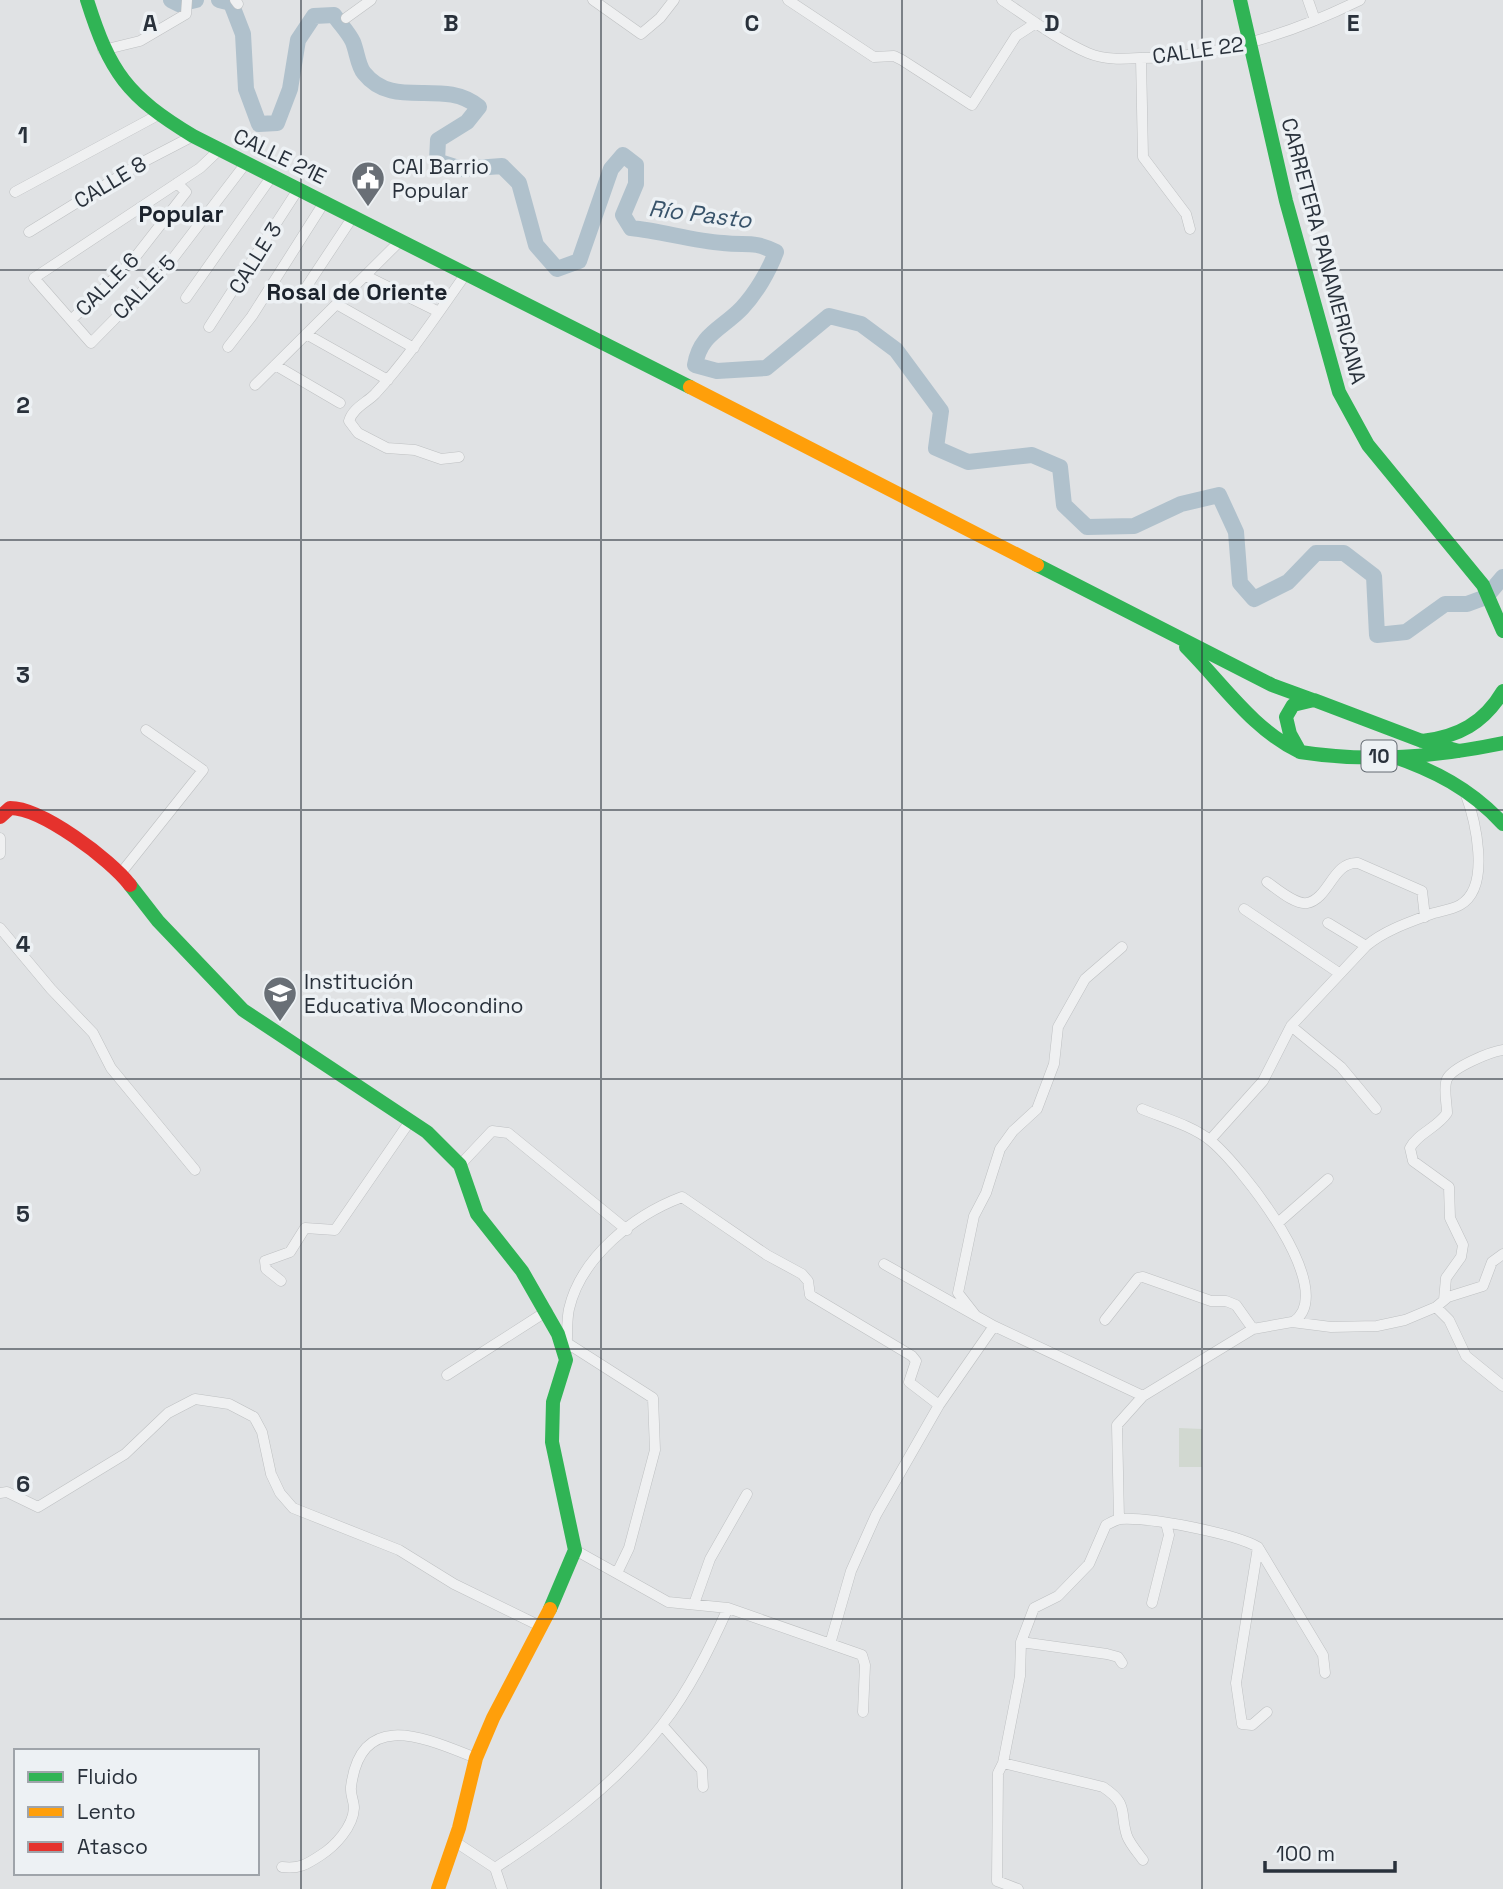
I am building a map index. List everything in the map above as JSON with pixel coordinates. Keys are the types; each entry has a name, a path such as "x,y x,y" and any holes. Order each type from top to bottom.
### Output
{"main road":[{"name":"CALLE 21E","path":"87,0 103,50 139,99 158,115 192,136 354,215 465,275 1014,556 1170,632"},
{"name":"CARRETERA PANAMERICANA","path":"1240,0 1286,201 1332,374 1346,409 1368,445 1483,585 1500,619"},
{"name":"10","path":"1170,632 1272,685 1422,741 1459,751"},
{"name":"10","path":"1170,632 1212,670 1266,734 1300,752 1322,757 1389,755 1459,751 1502,743"},
{"path":"1422,741 1463,733 1482,721 1503,691"},
{"path":"1300,752 1286,728 1285,716 1292,705 1314,700"},
{"path":"1389,755 1427,767 1463,786 1492,810 1503,824"},
{"path":"0,817 10,808 34,813 121,873 158,920 243,1010 427,1132 460,1165 477,1214 498,1244 522,1271 547,1311 566,1360 553,1402 552,1442 575,1550 542,1627 493,1718 476,1758 438,1889"},
{"path":"1476,822 1492,810"}],"street":[{"path":"346,18 371,0"},
{"path":"593,0 641,34 660,18 674,0"},
{"path":"788,0 846,41 874,57 894,56 902,60 968,105 975,102 1016,37 1036,23"},
{"name":"CALLE 22","path":"1002,0 1087,53 1108,59 1175,58 1250,43 1315,20 1360,0"},
{"path":"1308,0 1315,20"},
{"path":"103,50 154,34 186,14 188,4"},
{"path":"1140,58 1143,158 1186,214 1190,229"},
{"path":"15,192 158,115"},
{"name":"CALLE 8","path":"29,232 141,163 192,136"},
{"path":"71,320 34,278 200,168 219,150"},
{"name":"CALLE 5","path":"71,320 91,343 168,265 246,163"},
{"path":"186,298 272,176"},
{"name":"CALLE 6","path":"71,320 134,260 166,220 186,192 177,183"},
{"name":"CALLE 3","path":"209,327 299,188"},
{"path":"228,347 252,316 325,201"},
{"path":"303,292 354,215"},
{"path":"255,385 400,241"},
{"path":"459,457 441,459 415,450 387,448 353,429 349,421 354,411 387,380 414,348 465,275"},
{"path":"366,276 439,312"},
{"path":"338,305 414,348"},
{"path":"306,334 387,380"},
{"path":"275,365 340,403"},
{"path":"121,873 203,770 146,730"},
{"path":"1210,1140 1263,1081 1291,1026 1366,946 1378,936 1425,916 1461,905 1472,894 1476,879 1476,822 1463,786"},
{"path":"0,838 0,854"},
{"path":"1267,882 1297,901 1306,903 1315,898 1343,867 1350,862 1358,863 1422,891 1425,916"},
{"path":"1244,909 1339,973"},
{"path":"1328,923 1366,946"},
{"path":"0,928 51,989 93,1033 111,1068 195,1170"},
{"path":"976,1317 958,1293 974,1216 986,1193 1000,1149 1013,1131 1037,1109 1054,1064 1058,1027 1085,979 1122,947"},
{"path":"1291,1026 1340,1067 1377,1109"},
{"path":"1503,1050 1483,1055 1451,1073 1446,1086 1447,1113 1430,1132 1415,1139 1410,1148 1413,1161 1449,1187 1451,1218 1463,1245 1461,1258 1446,1279 1440,1303 1466,1356 1503,1386"},
{"path":"1142,1109 1210,1140 1248,1177 1279,1222 1305,1286 1308,1302 1302,1315 1292,1322"},
{"path":"281,1281 266,1269 265,1261 289,1252 305,1228 335,1230 410,1121"},
{"path":"460,1165 492,1131 508,1133 626,1230"},
{"path":"1279,1222 1328,1179"},
{"path":"566,1360 569,1309 587,1268 603,1248 626,1230 682,1197 694,1202 767,1255 802,1274 808,1281 810,1295 912,1356 916,1361 909,1382 939,1405"},
{"path":"1119,1519 1117,1425 1143,1396 1253,1329 1292,1322 1331,1327 1377,1326 1405,1320 1483,1286 1492,1262 1503,1254"},
{"path":"884,1264 976,1317 1143,1396"},
{"path":"1105,1320 1138,1278 1143,1277 1211,1301 1226,1301 1236,1306 1253,1329"},
{"path":"447,1375 547,1311"},
{"path":"830,1644 861,1544 939,1405 994,1326"},
{"path":"567,1343 653,1398 655,1450 629,1548 617,1573"},
{"path":"0,1493 7,1492 38,1507 125,1454 168,1413 195,1399 229,1404 254,1417 262,1432 271,1474 280,1493 293,1508 399,1550 454,1584 542,1627"},
{"path":"694,1604 710,1559 747,1494"},
{"path":"1017,1889 997,1881 997,1784 1020,1676 1021,1642 1034,1608 1058,1596 1089,1564 1106,1525 1119,1519 1166,1523 1246,1540 1258,1547 1323,1655 1325,1673"},
{"path":"1152,1603 1169,1535 1166,1523"},
{"path":"1258,1547 1236,1682 1242,1724 1252,1725 1267,1712"},
{"path":"575,1550 668,1602 728,1608 862,1654 866,1665 863,1712"},
{"path":"495,1868 552,1830 604,1786 662,1725 711,1646 728,1608"},
{"path":"1021,1642 1107,1654 1118,1657 1122,1663"},
{"path":"662,1725 702,1770 703,1787"},
{"path":"282,1867 304,1867 330,1849 347,1828 354,1810 351,1789 356,1767 364,1751 379,1737 400,1733 476,1758"},
{"path":"1003,1763 1103,1787 1112,1793 1125,1813 1127,1834 1143,1860"},
{"path":"454,1841 495,1868 502,1889"}],"shaded area":[{"path":"1179,1428 1202,1429 1202,1467 1179,1467"}],"waterway":[{"name":"Río Pasto","path":"171,0 179,4 196,0"},
{"name":"Río Pasto","path":"219,0 231,3 243,34 246,89 259,124 277,123 290,89 298,40 314,16 334,15 353,42 362,70 376,84 404,93 450,94 465,98 479,107 467,122 438,140 437,161 462,169 502,166 519,183 536,245 557,269 579,261 611,169 623,155 636,165 636,184 623,215 631,228 711,242 755,245 776,252 752,296 707,339 695,365 717,371 766,368 829,316 861,324 896,350 941,411 936,448 968,462 1032,455 1060,467 1064,505 1087,527 1134,526 1181,504 1219,495 1236,532 1240,583 1254,599 1288,582 1316,553 1344,553 1374,576 1377,635 1406,632 1445,604 1467,604 1486,597 1503,577"}],"traffic: fast":[{"path":"87,0 113,65 137,95 170,122 690,387"},
{"path":"1240,0 1286,201 1339,392 1368,445 1483,585 1503,631"},
{"path":"1037,565 1272,685 1313,700"},
{"path":"1186,647 1239,705 1267,731 1300,752"},
{"path":"1422,741 1458,732 1479,720 1503,691"},
{"path":"1459,751 1422,741 1314,700 1293,705 1286,717 1290,734 1300,752 1325,755 1402,757 1453,752 1478,748 1503,743"},
{"path":"1389,755 1451,782 1478,801 1503,824"},
{"path":"130,885 158,921 243,1010 427,1132 460,1165 477,1214 522,1271 558,1334 566,1360 553,1402 552,1442 575,1550 550,1609"}],"traffic: slow":[{"path":"690,387 1037,565"},
{"path":"438,1889 459,1828 476,1758 493,1718 550,1609"}],"traffic: jam":[{"path":"0,817 10,808 39,816 92,849 130,885"}],"place":[{"name":"CAI Barrio Popular","path":"368,208"},
{"name":"Institución Educativa Mocondino","path":"280,1023"}],"district":[{"name":"Popular","path":"181,214"},
{"name":"Rosal de Oriente","path":"357,292"}]}
